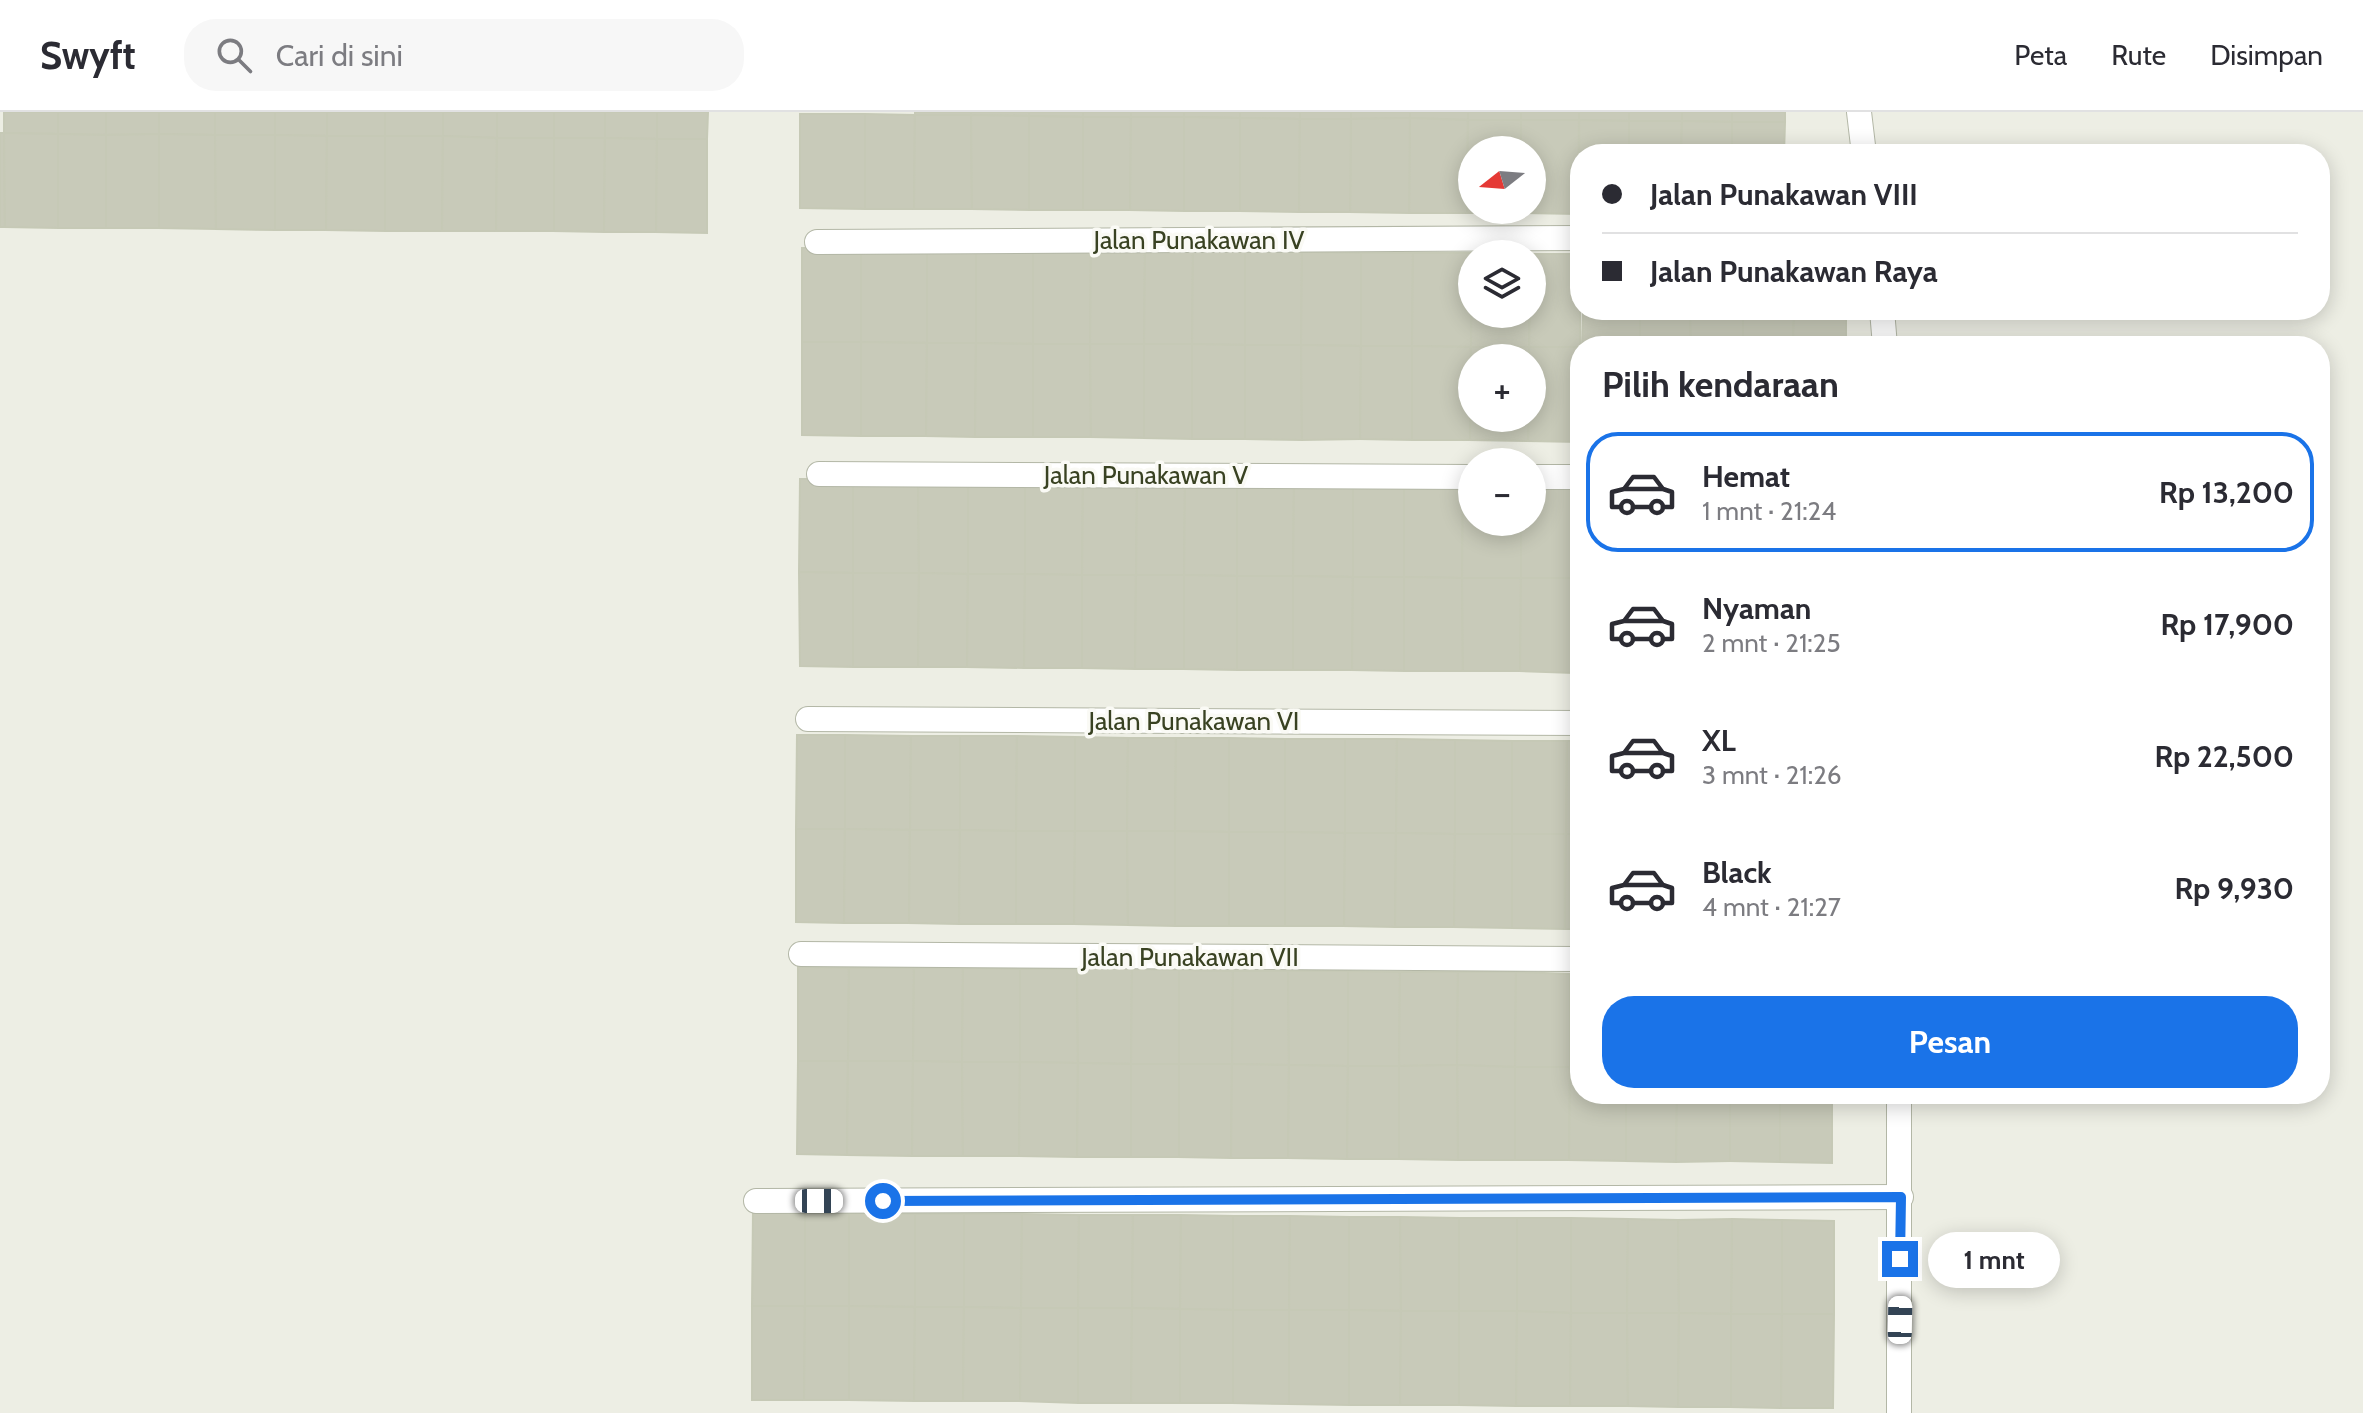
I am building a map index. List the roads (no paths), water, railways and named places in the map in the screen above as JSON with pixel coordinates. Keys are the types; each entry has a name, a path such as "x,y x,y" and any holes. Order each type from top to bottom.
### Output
{"street":[{"path":"1859,112 1863,144"},
{"name":"Jalan Punakawan IV","path":"817,242 1570,238"},
{"name":"Jalan Punakawan V","path":"819,474 1458,477"},
{"path":"1546,477 1570,477"},
{"name":"Jalan Punakawan VI","path":"808,719 1570,723"},
{"name":"Jalan Punakawan VII","path":"801,954 1570,959"},
{"path":"1899,1104 1899,1413"},
{"path":"756,1201 1901,1197"}]}
